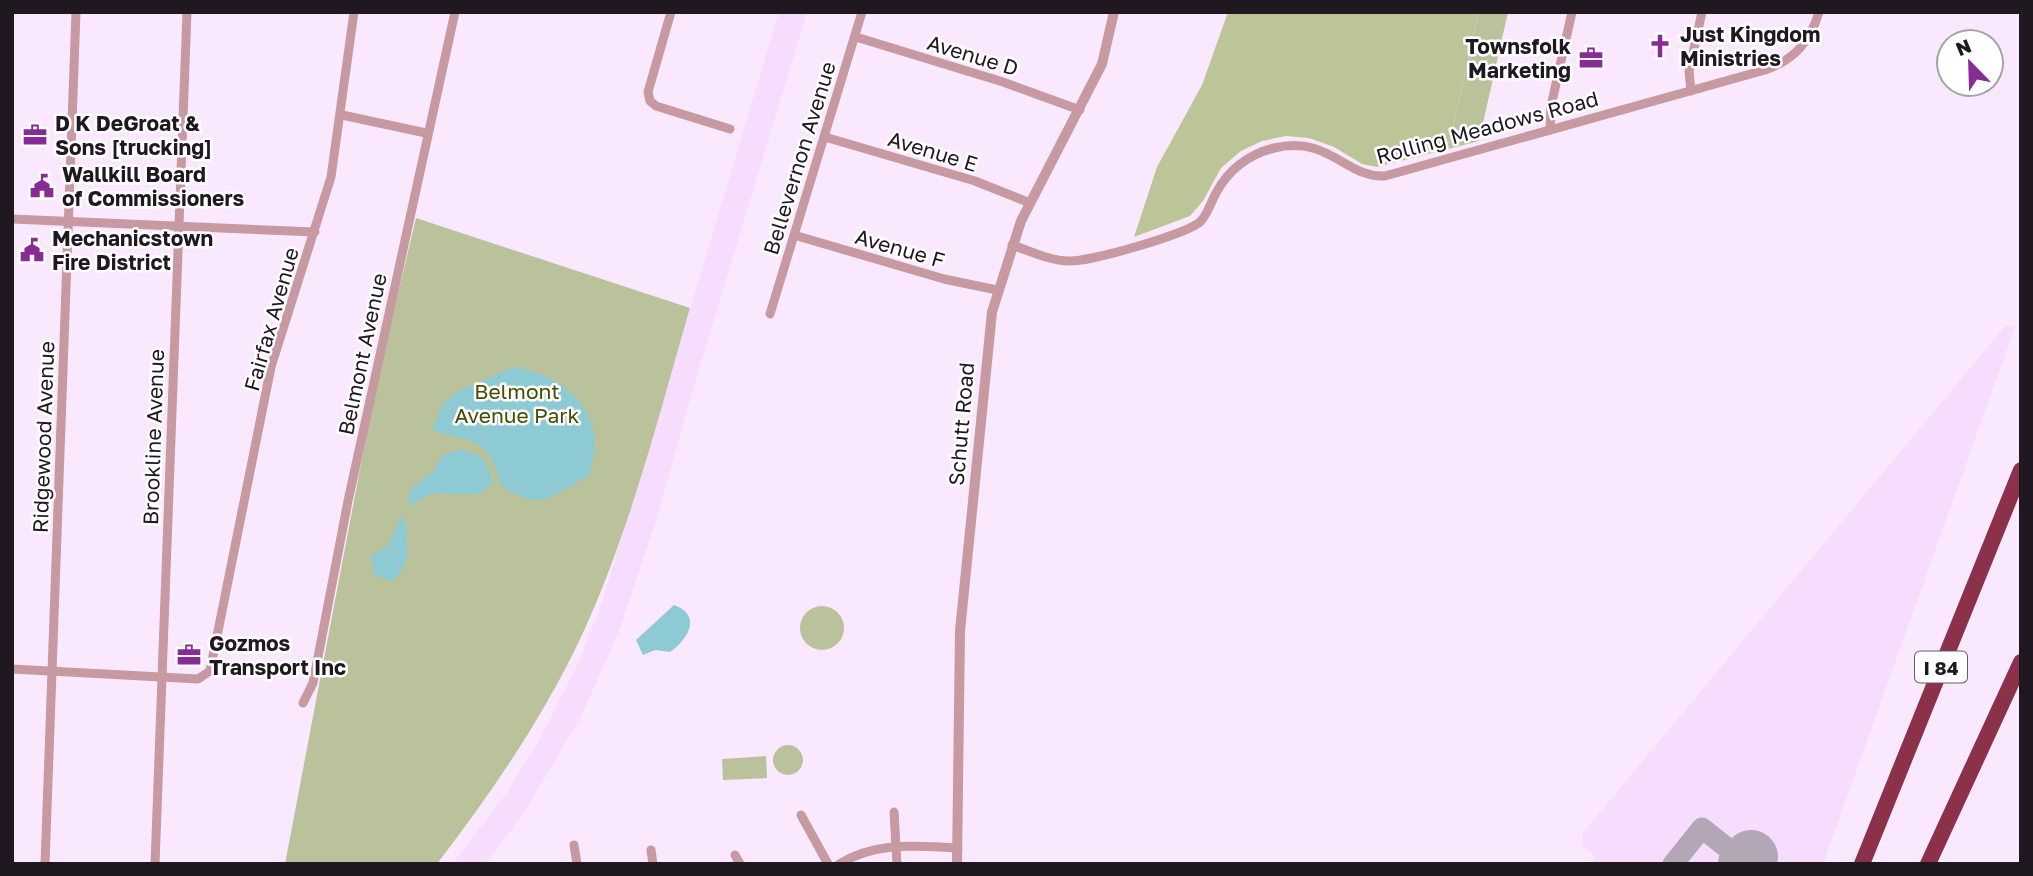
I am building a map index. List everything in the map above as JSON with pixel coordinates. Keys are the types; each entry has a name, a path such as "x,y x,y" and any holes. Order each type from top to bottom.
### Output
{"highway":[{"name":"I 84","path":"1862,864 2021,470"},
{"path":"1928,864 2021,662"}],"street":[{"name":"Ridgewood Avenue","path":"45,864 76,12"},
{"name":"Brookline Avenue","path":"155,864 187,12"},
{"name":"Fairfax Avenue","path":"164,677 198,679 206,675 213,658 271,367 331,177 342,115 354,12"},
{"name":"Belmont Avenue","path":"303,703 313,683 426,133 455,12"},
{"path":"671,12 648,92 650,100 656,106 730,130"},
{"name":"Bellevernon Avenue","path":"770,314 862,12"},
{"name":"Schutt Road","path":"957,864 960,631 986,357 997,290 1030,203 1102,64 1114,12"},
{"path":"1550,130 1551,106 1572,12"},
{"path":"1691,91 1689,71 1702,12"},
{"name":"Rolling Meadows Road","path":"1012,245 1057,260 1076,261 1183,232 1202,219 1219,187 1233,170 1252,157 1275,148 1298,146 1320,149 1364,173 1385,176 1691,91 1786,61 1804,45 1819,12"},
{"name":"Avenue D","path":"856,37 1015,86 1080,110"},
{"path":"342,115 426,133"},
{"name":"Avenue E","path":"825,137 975,181 1030,203"},
{"path":"12,219 315,232"},
{"name":"Avenue F","path":"794,235 944,279 997,290"},
{"path":"12,669 164,677"},
{"path":"894,812 897,864"},
{"path":"801,815 828,864"},
{"path":"574,845 577,864"},
{"path":"839,864 866,850 897,845 958,848"},
{"path":"651,850 653,864"}],"shaded area":[{"path":"779,12 807,12 688,406 657,518 619,631 581,717 522,816 485,864 452,864 506,794 542,735 576,668 602,603"},
{"path":"2005,326 2015,327 1823,864 1593,864 1595,856 1584,848 1582,834"}],"green space":[{"path":"1228,12 1479,12 1448,149 1377,167 1362,164 1334,147 1309,138 1286,136 1262,141 1241,151 1221,168 1203,201 1190,216 1134,237 1157,167 1202,85"},
{"path":"1479,12 1508,12 1479,141 1448,149"},
{"name":"Belmont Avenue Park","path":"416,218 690,308 642,474 599,596 551,696 516,754 477,810 437,864 285,864 375,390"},
{"path":"822,606 837,613 844,628 837,643 822,650 807,643 800,628 807,613"},
{"path":"788,745 799,749 803,760 799,771 788,775 777,771 773,760 777,749"},
{"path":"766,756 767,778 723,780 722,759"}],"water":[{"path":"513,367 542,375 568,390 579,401 593,427 595,447 589,476 547,498 529,499 502,487 486,450 471,441 432,430 442,405 457,392"},
{"path":"457,450 471,452 482,458 492,482 473,494 434,494 408,506 410,490 435,469 441,456"},
{"path":"403,513 408,550 404,566 392,581 374,575 371,555 387,547"},
{"path":"674,605 683,609 690,621 683,641 670,652 655,650 643,655 636,640"}],"taxiway":[{"path":"1673,864 1702,828 1746,863"}],"runway":[{"path":"1745,864 1751,857"}],"place":[{"name":"Just Kingdom Ministries","path":"1660,46"},
{"name":"Townsfolk Marketing","path":"1591,58"},
{"name":"D K DeGroat & Sons [trucking]","path":"35,135"},
{"name":"Wallkill Board of Commissioners","path":"42,186"},
{"name":"Mechanicstown Fire District","path":"32,250"},
{"name":"Gozmos Transport Inc","path":"189,655"}]}
